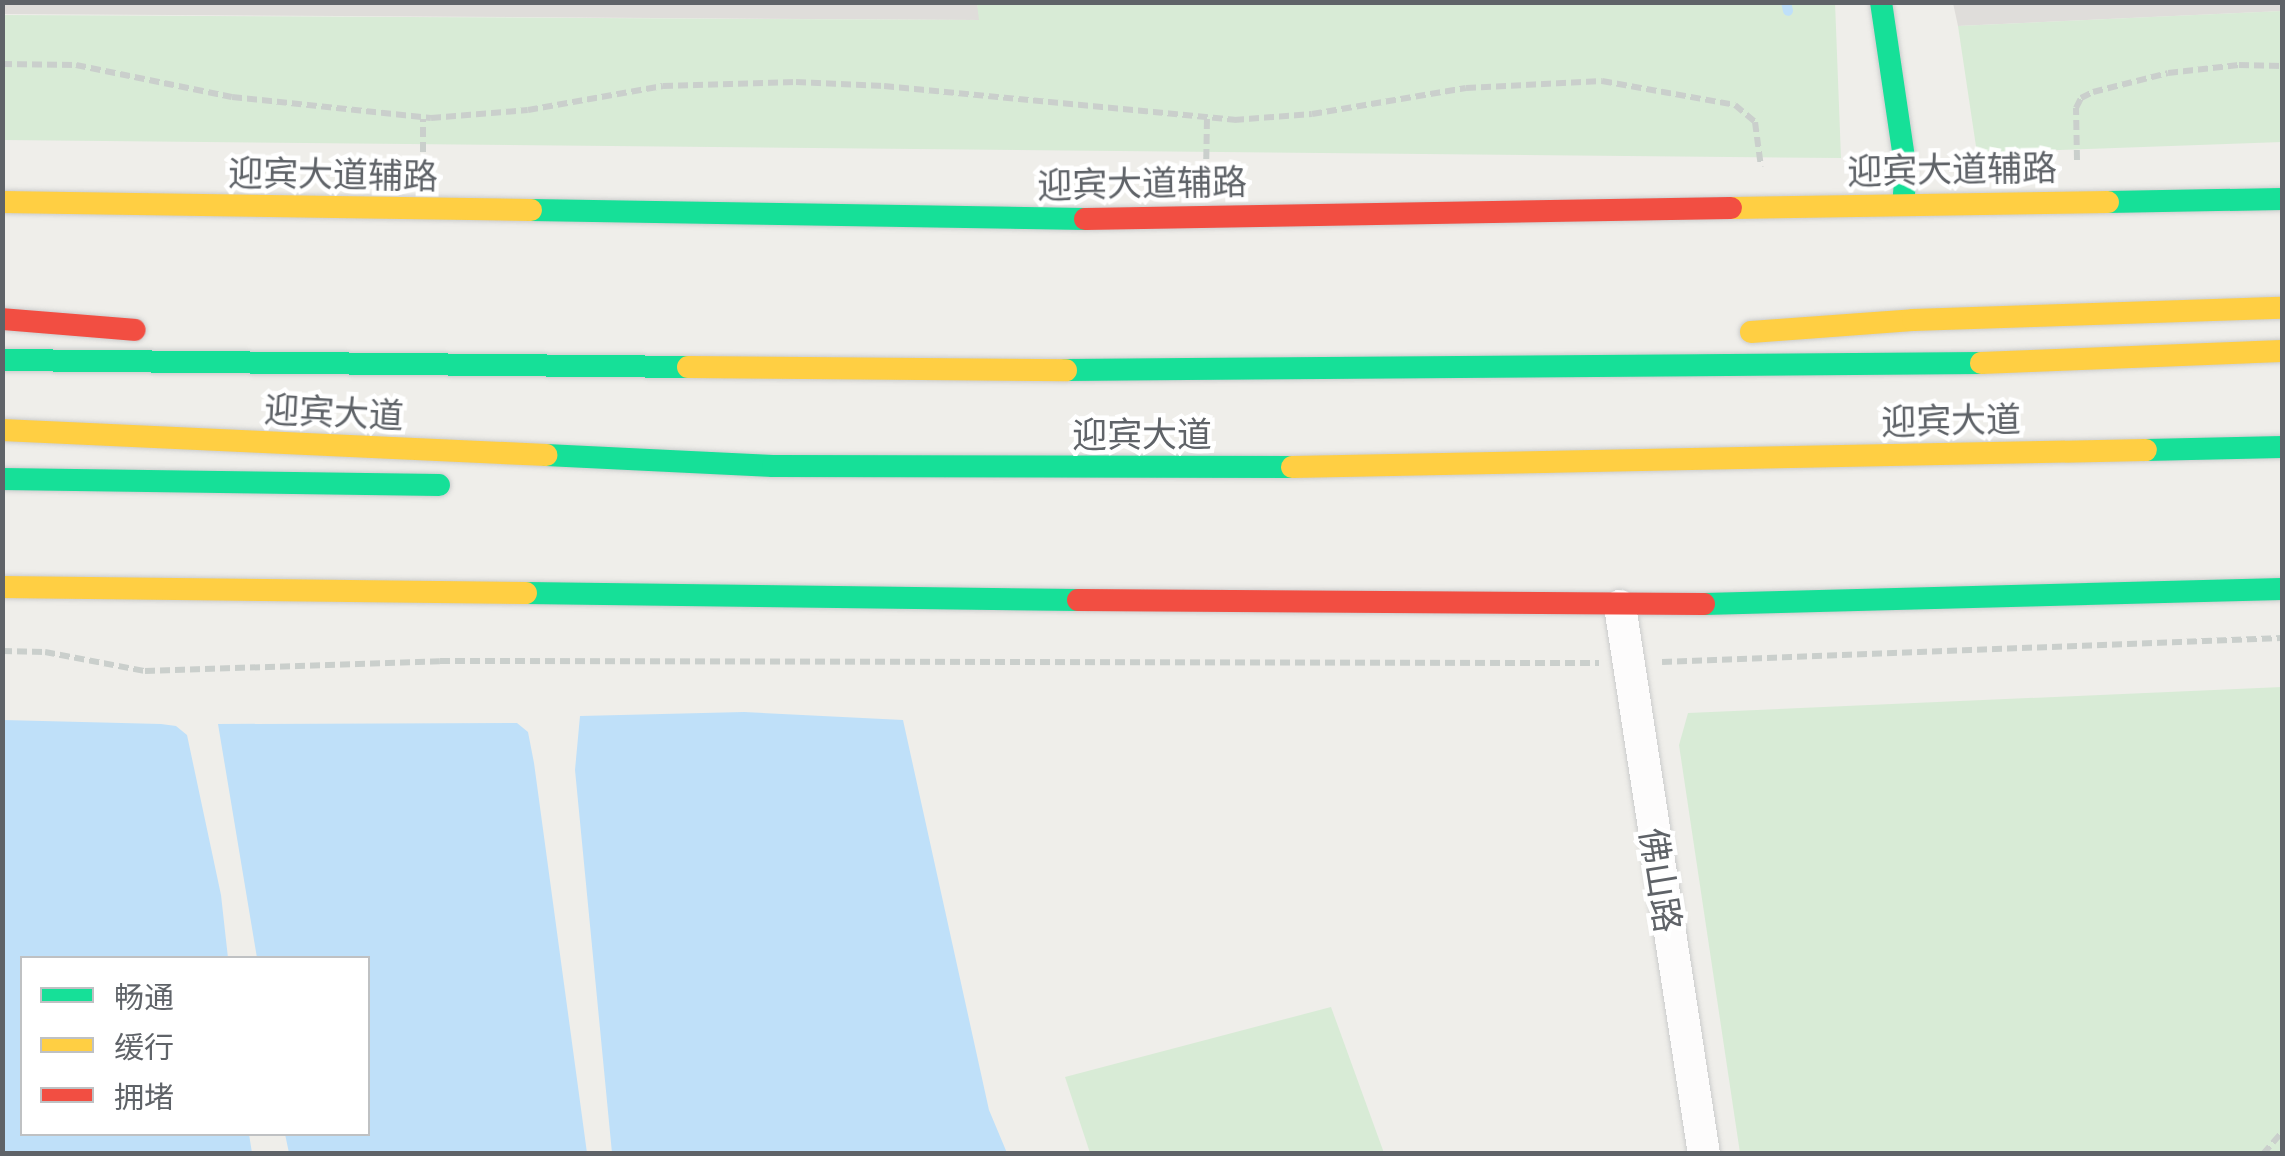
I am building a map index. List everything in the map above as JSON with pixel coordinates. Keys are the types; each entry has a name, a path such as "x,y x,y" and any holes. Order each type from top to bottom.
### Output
{"main road":[{"path":"1882,2 1906,170 1902,203"},
{"name":"迎宾大道辅路","path":"2,202 1090,220 2282,199"},
{"path":"1734,333 1912,320 2282,308"},
{"path":"2,319 163,334"},
{"path":"202,338 415,366"},
{"path":"1220,372 1616,342"},
{"name":"迎宾大道","path":"2,360 1220,372 2076,362 2282,351"},
{"name":"迎宾大道","path":"2,430 773,466 1218,468 2282,447"},
{"path":"545,479 773,466"},
{"path":"1218,468 1869,480"},
{"path":"2,479 469,483"},
{"path":"2,587 1620,606 2282,589"}],"street":[{"name":"佛山路","path":"1620,606 1704,1154"}],"path":[{"path":"2,64 76,64 232,97 406,117 528,110 663,86 796,82 884,86 1208,118 1312,114 1466,88 1602,81 1735,105 1755,122 1761,168"},
{"path":"2096,164 2077,165 2076,108 2081,98 2168,73 2239,64 2282,66"},
{"path":"423,118 423,173"},
{"path":"1206,174 1208,118"},
{"path":"1742,169 1779,169"},
{"path":"1186,174 1225,174"},
{"path":"2,651 45,652 146,671 440,661 1628,663 2282,638"},
{"path":"2263,1154 2282,1132"}],"shaded area":[{"path":"3,2 977,2 980,20 3,14"},
{"path":"2282,2 2282,11 1958,26 1953,3"}],"green space":[{"path":"1835,2 1841,158 3,140 3,15 979,20 977,3"},
{"path":"2282,11 2282,142 1977,153 1958,26"},
{"path":"2282,687 2282,1153 1740,1153 1679,745 1688,713"},
{"path":"1331,1007 1384,1153 1090,1153 1065,1077"}],"water":[{"path":"744,712 903,720 989,1110 1007,1153 612,1153 575,770 580,716"},
{"path":"3,720 176,726 187,735 221,895 228,956 20,956 20,1136 249,1136 252,1153 3,1153"},
{"path":"517,723 528,732 587,1153 289,1153 285,1136 370,1136 370,956 257,956 218,724"}],"waterway":[{"path":"1786,2 1788,11"}],"traffic: fast":[{"path":"1881,2 1906,171 1903,203"},
{"path":"2108,202 2282,199"},
{"path":"531,210 1085,219"},
{"path":"2,360 688,367"},
{"path":"1066,370 1981,363"},
{"path":"2146,450 2282,447"},
{"path":"546,455 773,466 1292,467"},
{"path":"2,479 439,485"},
{"path":"1704,604 2282,589"},
{"path":"526,593 1078,600"}],"traffic: slow":[{"path":"2,202 531,210"},
{"path":"1731,208 2108,202"},
{"path":"1751,332 1913,320 2282,308"},
{"path":"1981,363 2282,351"},
{"path":"688,367 1066,370"},
{"path":"2,430 546,455"},
{"path":"1292,467 2146,450"},
{"path":"2,587 526,593"}],"traffic: jam":[{"path":"1085,219 1731,208"},
{"path":"2,319 135,330"},
{"path":"1078,600 1704,604"}]}
